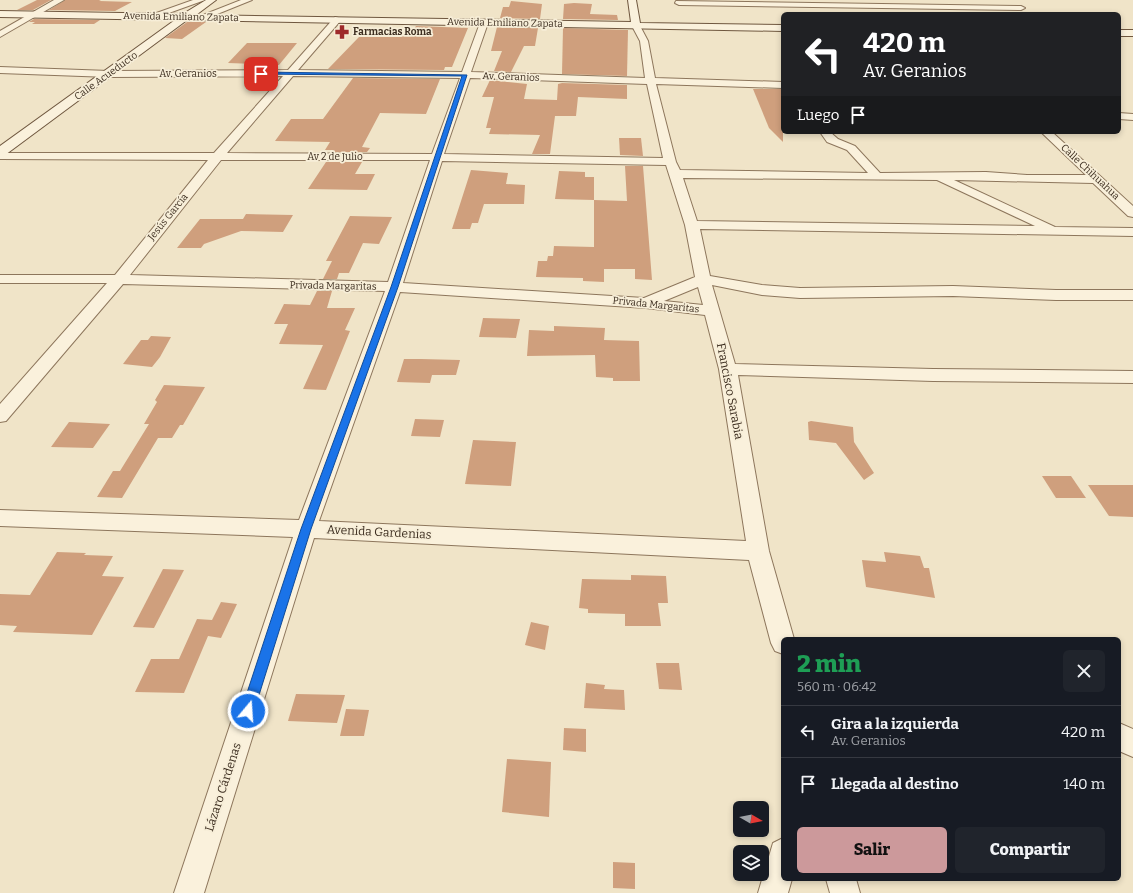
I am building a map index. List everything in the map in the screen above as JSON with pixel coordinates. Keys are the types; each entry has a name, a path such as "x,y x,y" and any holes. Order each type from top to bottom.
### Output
{"main road":[{"name":"Calle Acueducto","path":"0,152 186,17 212,0"},
{"path":"632,0 636,26"},
{"name":"Avenida Emiliano Zapata","path":"0,14 202,16 781,28"},
{"path":"1121,33 1133,33"}],"street":[{"path":"0,34 60,0"},
{"path":"152,16 201,0"},
{"path":"202,16 248,0"},
{"path":"890,0 896,6"},
{"path":"952,0 960,7"},
{"path":"1010,0 1027,12"},
{"path":"679,3 821,3 1021,8"},
{"name":"Jesús García","path":"0,416 119,279 216,158 338,19"},
{"name":"Lázaro Cárdenas","path":"189,893 306,529 394,287 437,157 484,23"},
{"name":"Francisco Sarabia","path":"636,26 644,41 651,82 673,168 692,225 703,279 728,369 758,551 781,637"},
{"name":"Av. Geranios","path":"0,70 109,74 292,73 465,75 781,85"},
{"path":"1121,116 1133,117"},
{"path":"826,134 833,143 850,147 865,161 877,177"},
{"name":"Calle Chihuahua","path":"1048,134 1097,179 1127,202 1133,213"},
{"name":"Av 2 de Julio","path":"0,156 216,158 437,157 877,177 986,176 1028,179 1097,179"},
{"path":"938,176 1056,231"},
{"path":"692,225 1133,232"},
{"name":"Privada Margaritas","path":"0,279 119,279 394,287 646,303 712,311"},
{"path":"646,303 703,279 762,290 800,293 953,291 1056,295 1133,295"},
{"path":"728,369 933,376 1133,377"},
{"name":"Avenida Gardenias","path":"0,518 306,529 758,551"},
{"path":"1121,737 1133,744"},
{"path":"773,893 781,861"},
{"path":"842,881 845,893"}],"building":[{"path":"37,0 51,0 33,10 17,10"},
{"path":"65,0 132,2 115,11 49,10"},
{"path":"511,1 542,4 540,19 500,18 503,7 509,7"},
{"path":"564,4 592,4 590,14 617,15 618,20 563,19"},
{"path":"34,19 100,20 94,24 32,24 35,22 29,22"},
{"path":"187,22 206,22 182,39 165,38"},
{"path":"416,26 468,28 452,67 445,67 444,70 328,69 359,37 401,37 411,34"},
{"path":"497,27 538,28 535,46 524,46 511,72 494,71 502,51 491,51"},
{"path":"563,28 628,30 627,76 562,74"},
{"path":"247,43 297,43 279,65 228,63"},
{"path":"353,78 440,79 426,114 380,113 362,147 370,148 367,152 332,152 333,150 325,150 330,142 275,141 291,119 323,119"},
{"path":"490,80 527,84 524,99 557,100 558,84 562,83 627,85 627,99 578,97 576,116 555,116 550,154 532,154 540,135 489,134 491,128 486,128 494,97 482,97"},
{"path":"753,89 781,89 781,134 783,134 783,142 769,128"},
{"path":"619,138 641,138 643,156 620,155"},
{"path":"326,162 362,162 355,174 375,174 367,190 308,189"},
{"path":"625,166 643,166 652,280 635,279 635,269 604,269 604,282 583,281 583,278 536,277 538,261 547,261 548,256 553,256 554,246 594,247 594,200 627,201"},
{"path":"471,170 508,173 506,184 525,185 524,204 484,204 478,223 472,223 470,229 452,229"},
{"path":"559,171 585,172 585,177 594,177 594,200 555,199"},
{"path":"246,214 293,215 283,232 241,231 204,244 201,248 177,248 200,219 243,219"},
{"path":"350,216 392,217 379,244 363,243 349,273 339,273 337,279 323,279 332,261 326,261"},
{"path":"317,291 332,291 327,308 355,308 345,330 350,331 326,390 303,389 323,345 279,344 288,324 274,324 284,304 310,305"},
{"path":"483,318 520,319 516,338 479,337"},
{"path":"554,326 605,328 604,340 639,341 640,381 613,381 613,378 596,377 595,355 527,356 529,330 554,331"},
{"path":"151,336 171,337 160,357 152,367 123,364 141,340 148,340"},
{"path":"404,359 460,360 456,375 432,375 430,383 397,382"},
{"path":"164,385 205,387 183,425 180,425 172,438 158,438 122,498 97,497 113,471 120,471 149,424 144,424 157,402 155,400"},
{"path":"415,419 444,420 440,437 411,436"},
{"path":"811,421 853,427 854,442 874,473 864,480 836,443 809,440 808,422"},
{"path":"69,422 110,424 93,448 51,447"},
{"path":"473,440 516,442 511,486 465,484"},
{"path":"1042,476 1071,476 1086,498 1056,498"},
{"path":"1088,485 1133,485 1133,517 1109,516"},
{"path":"57,552 113,556 102,576 124,577 92,635 13,632 17,626 0,625 0,594 30,595"},
{"path":"884,552 920,556 924,568 929,568 935,598 866,587 862,560 886,562"},
{"path":"163,569 184,570 154,628 133,627"},
{"path":"631,575 666,576 668,603 658,603 661,626 625,626 625,614 588,613 588,609 579,608 582,579 631,580"},
{"path":"221,602 237,604 221,638 208,636 184,693 135,692 151,659 179,659 197,619 212,620"},
{"path":"531,622 549,626 545,650 525,645"},
{"path":"656,663 679,663 682,690 659,689"},
{"path":"586,683 605,685 604,689 624,690 625,710 584,708"},
{"path":"296,694 345,695 337,723 288,721"},
{"path":"346,709 369,710 364,736 340,736"},
{"path":"564,728 586,729 586,752 563,750"},
{"path":"507,759 551,762 549,817 502,812"},
{"path":"613,862 635,863 635,889 613,888"}],"place":[{"name":"Farmacias Roma","path":"342,32"}],"route":[{"path":"248,711 306,529 394,287 465,75 261,74"}]}
